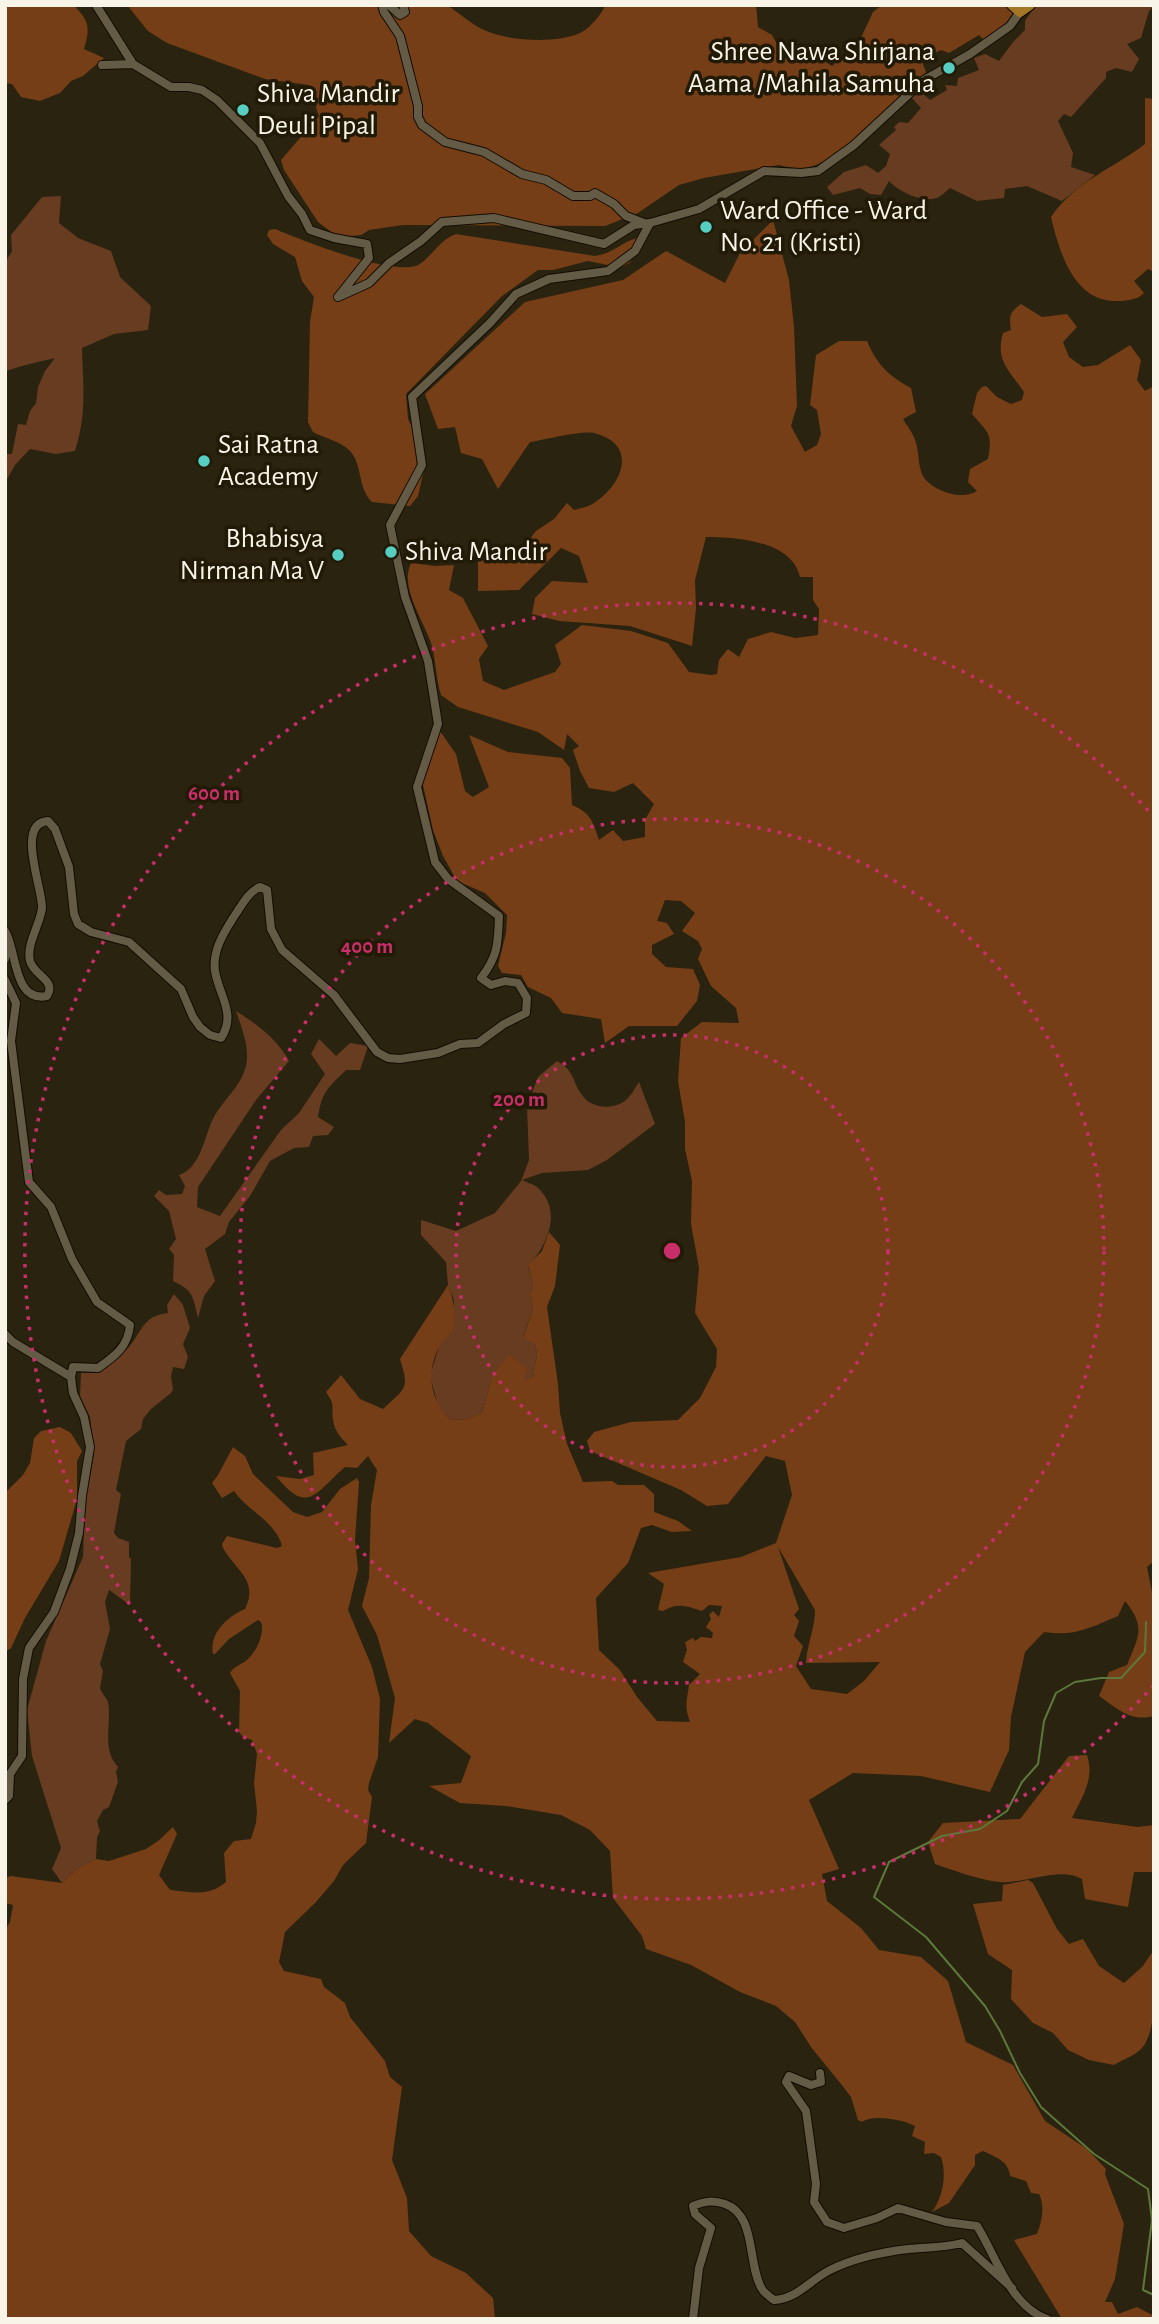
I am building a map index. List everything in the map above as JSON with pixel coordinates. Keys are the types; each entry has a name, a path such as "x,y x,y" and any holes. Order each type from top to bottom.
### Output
{"main road":[{"path":"1016,9 1031,5"}],"street":[{"path":"96,5 133,64 171,87 202,90 217,100 260,143 288,196 310,230 367,244 369,258 338,297 369,283 389,263 421,241 442,222 494,218 604,244 634,225 699,209 764,172 818,171 854,145 924,80 970,54 1010,26 1016,9"},
{"path":"383,5 384,12 400,36 422,125 445,142 484,152 522,174 546,180 573,196 590,196 595,193 614,204 626,216 647,223"},
{"path":"389,5 400,15 405,12 403,5"},
{"path":"102,65 133,64"},
{"path":"6,932 12,944 23,986 33,995 47,996 49,983 33,968 30,956 42,902 32,857 33,839 36,825 48,821 55,829 69,867 74,914 78,923 91,932 129,942 181,989 193,1017 200,1027 214,1037 221,1038 228,1028 229,1018 214,968 220,937 248,896 260,887 267,890 271,929 282,950 334,995 377,1052 388,1058 400,1059 438,1053 460,1044 478,1043 504,1024 526,1013 527,998 518,983 505,981 491,985 481,978 494,961 499,916 448,879 435,862 417,788 438,724 428,661 405,597 390,525 422,466 412,397 490,323 516,294 549,279 608,271 635,251 647,223"},
{"path":"5,959 6,932"},
{"path":"5,980 16,1003 11,1041 29,1182 51,1206 72,1259 97,1302 130,1325 129,1336 121,1352 98,1368 73,1367 73,1393 84,1417 90,1447 79,1533 70,1569 54,1612 29,1648 23,1679 22,1756 10,1774 9,1796 5,1800"},
{"path":"5,1334 13,1342 71,1377"},
{"path":"820,2073 821,2082 811,2085 789,2076 786,2082 806,2111 816,2184 814,2202 827,2222 844,2228 898,2208 946,2222 977,2226 1012,2288"},
{"path":"693,2319 699,2268 710,2228 695,2214 693,2206 704,2201 733,2207 743,2218 761,2288 774,2300 788,2299 829,2270 853,2262 907,2249 962,2243 1012,2288 1034,2314 1047,2319"}],"shaded area":[{"path":"5,5 73,5 86,20 84,49 104,58 83,76 71,81 60,93 40,101 21,97 12,84 5,83"},
{"path":"127,5 447,5 474,25 494,34 518,39 545,40 584,31 606,5 756,5 758,27 772,35 777,44 801,46 832,66 859,42 873,12 882,5 1008,5 1017,13 985,41 979,35 949,53 941,50 921,59 926,72 853,141 821,163 806,168 779,165 679,185 638,213 605,226 403,225 350,236 334,234 318,222 284,170 281,160 319,116 316,108 318,100 309,85 265,79 167,43 148,31"},
{"path":"1036,5 1154,5 1149,11 1141,38 1127,44 1139,59 1132,72 1116,68 1106,72 1106,78 1071,117 1064,114 1058,121 1073,153 1071,167 1095,175 1062,201 1027,186 1005,189 1004,198 977,201 950,188 938,197 924,199 898,189 889,181 881,195 870,194 860,188 833,195 827,187 844,172 866,165 878,173 886,166 890,154 879,145 896,130 894,127 899,122 908,123 921,108 911,97 920,91 930,100 947,90 945,85 957,86 958,78 979,70 974,58 985,54 999,61 1025,30 1025,21"},
{"path":"1145,98 1154,99 1154,272 1148,269 1134,281 1144,293 1141,296 1113,301 1099,298 1078,283 1058,244 1051,217 1083,184 1145,144"},
{"path":"61,196 59,223 78,238 111,251 120,277 151,306 148,330 114,334 82,348 83,412 75,451 56,454 30,449 15,465 5,483 5,454 12,454 18,424 26,425 30,411 36,403 38,387 55,358 5,372 5,263 12,251 11,235 42,197"},
{"path":"773,220 789,280 794,327 797,406 791,426 805,452 817,445 821,434 817,410 810,405 816,355 839,341 867,341 884,369 911,388 916,412 903,419 915,440 923,476 933,486 948,493 964,495 977,491 968,482 970,469 988,459 990,443 985,429 972,414 977,393 986,386 997,397 1011,404 1022,400 1024,392 1005,365 1001,351 1003,333 1011,330 1011,315 1021,304 1042,317 1067,314 1077,327 1063,342 1069,357 1083,367 1098,365 1130,345 1141,360 1137,380 1145,391 1154,386 1154,1561 1147,1567 1154,1602 1154,1716 1131,1716 1099,1696 1109,1672 1127,1665 1137,1639 1136,1618 1125,1601 1118,1616 1074,1632 1044,1632 1025,1652 1011,1717 1009,1750 990,1792 921,1776 853,1773 809,1800 839,1869 822,1874 827,1901 861,1928 879,1950 921,1957 948,1981 966,2042 1013,2065 1045,2121 1087,2149 1106,2169 1105,2174 1124,2224 1115,2279 1105,2302 1112,2302 1118,2314 1137,2307 1154,2316 1154,2319 1062,2319 1014,2240 1037,2234 1042,2214 1039,2194 1031,2193 1026,2181 1010,2176 1004,2163 992,2155 983,2151 975,2155 975,2165 949,2203 932,2212 943,2185 943,2164 941,2157 934,2153 924,2154 925,2142 912,2136 915,2126 888,2118 873,2118 862,2122 858,2120 851,2097 811,2047 795,2022 776,2006 740,1992 691,1965 646,1949 642,1936 613,1898 610,1851 590,1830 561,1815 506,1806 460,1803 429,1786 461,1783 471,1756 428,1723 415,1719 389,1743 395,1698 377,1635 362,1606 369,1578 371,1505 377,1470 368,1456 357,1468 345,1467 318,1492 304,1498 287,1488 276,1476 300,1479 314,1475 313,1453 348,1445 335,1427 332,1403 326,1392 341,1375 360,1399 383,1409 401,1392 405,1377 400,1359 448,1285 454,1309 453,1328 440,1345 431,1375 434,1394 450,1420 468,1419 482,1413 492,1377 508,1355 527,1368 524,1381 533,1377 537,1354 535,1344 523,1338 533,1309 530,1294 533,1286 528,1265 542,1251 549,1232 560,1245 555,1286 547,1307 560,1413 567,1444 583,1482 612,1481 618,1485 644,1485 654,1494 654,1512 678,1521 692,1531 672,1532 652,1525 641,1528 628,1563 596,1598 599,1650 620,1670 657,1721 690,1722 687,1707 689,1685 700,1674 683,1662 687,1650 685,1642 693,1638 695,1641 701,1637 712,1638 713,1633 706,1627 711,1619 709,1615 713,1611 719,1617 722,1606 709,1605 702,1611 682,1606 658,1610 664,1584 648,1573 741,1557 776,1543 792,1495 785,1461 766,1456 728,1504 707,1506 681,1490 590,1451 587,1441 594,1432 631,1422 678,1420 700,1398 716,1367 717,1349 695,1313 699,1268 691,1224 692,1181 685,1149 685,1122 678,1081 681,1038 702,1022 739,1023 736,1008 711,986 698,959 702,949 698,941 682,931 695,913 681,901 665,900 657,921 667,923 674,934 652,945 652,954 666,967 693,969 700,985 697,1001 677,1026 629,1026 605,1043 601,1019 562,1013 551,998 528,987 521,975 502,973 498,966 506,933 507,915 485,893 457,881 433,830 421,776 437,727 456,754 465,791 473,797 489,787 469,735 508,752 562,758 570,768 572,805 590,819 599,840 613,830 623,841 645,837 645,820 654,804 633,783 614,792 589,788 573,750 579,746 567,734 564,750 538,732 458,707 441,695 432,646 414,605 408,583 411,563 454,565 449,590 463,598 488,646 479,659 483,681 504,690 555,672 561,664 555,645 582,625 631,631 668,643 689,672 711,675 717,674 719,660 728,649 739,657 748,639 771,632 795,638 818,635 819,609 813,600 813,577 800,577 795,565 775,549 733,538 706,537 695,580 696,608 692,646 630,626 559,621 532,614 535,598 552,581 588,583 579,556 561,548 519,590 478,591 478,557 521,550 536,531 554,519 567,503 574,510 594,503 613,485 619,475 621,455 617,446 608,438 589,432 530,442 498,489 482,459 461,453 455,427 438,429 425,394 525,302 623,280 666,251 725,283 740,253","holes":["778,1547 815,1610 806,1663 880,1662 864,1681 847,1694 811,1689 796,1666 803,1646 794,1636 799,1621 794,1615 799,1609"]},
{"path":"275,229 347,256 389,266 406,267 418,265 445,240 456,234 595,256 637,238 641,242 636,254 624,266 588,261 553,270 538,270 502,296 406,394 408,419 422,447 425,465 418,496 410,506 372,502 364,490 356,462 349,450 313,432 308,422 310,322 314,297 302,281 295,257 273,244 267,235 269,230"},
{"path":"236,1011 266,1033 289,1061 256,1100 198,1187 197,1207 220,1216 281,1130 299,1113 325,1074 311,1054 319,1039 336,1056 350,1043 368,1046 360,1070 346,1070 324,1095 318,1117 334,1127 328,1135 313,1136 309,1147 294,1148 270,1161 250,1196 229,1222 225,1234 205,1249 215,1281 204,1296 198,1318 192,1295 173,1281 174,1255 169,1249 176,1239 169,1211 154,1196 159,1190 166,1195 182,1194 185,1186 179,1175 197,1160 216,1113 242,1077 247,1053"},
{"path":"557,1061 570,1073 586,1100 597,1105 609,1107 621,1103 630,1096 639,1082 655,1124 607,1160 588,1170 542,1173 522,1180 537,1187 545,1196 551,1217 542,1248 528,1266 533,1286 530,1294 533,1309 523,1337 535,1344 537,1354 533,1377 524,1382 492,1377 482,1413 468,1419 450,1420 439,1409 430,1376 440,1343 451,1332 454,1300 448,1285 446,1262 421,1235 421,1220 456,1231 495,1213 521,1181 529,1160 527,1106 538,1077"},
{"path":"174,1294 183,1305 190,1328 183,1344 188,1357 184,1369 173,1367 171,1393 151,1409 143,1419 141,1429 126,1441 116,1490 121,1494 114,1533 118,1538 129,1542 130,1605 109,1590 105,1602 110,1629 100,1664 103,1671 100,1688 108,1702 108,1744 118,1767 118,1782 109,1807 103,1810 97,1821 100,1831 97,1837 96,1859 79,1867 62,1883 52,1869 61,1848 32,1756 27,1710 46,1641 83,1557 85,1504 94,1454 90,1417 80,1396 81,1373 98,1373 117,1358 148,1321 168,1313 167,1305"},
{"path":"60,1427 71,1433 82,1451 77,1461 77,1499 59,1561 25,1618 11,1648 5,1652 5,1493 23,1475 30,1463 34,1438 41,1431"},
{"path":"233,1447 245,1456 253,1474 293,1512 307,1517 322,1512 340,1489 357,1478 359,1482 355,1540 358,1569 348,1610 372,1667 380,1699 378,1757 368,1790 372,1797 366,1843 343,1865 334,1881 315,1903 285,1932 279,1962 284,1971 321,1979 324,1987 345,2003 350,2017 385,2061 390,2077 402,2087 392,2160 407,2198 409,2231 431,2256 466,2273 493,2298 495,2319 5,2319 5,1930 10,1922 13,1905 5,1903 5,1878 11,1876 62,1883 79,1867 96,1859 109,1861 146,1849 173,1827 177,1834 159,1875 170,1890 206,1892 226,1882 224,1853 234,1841 251,1839 256,1823 254,1783 257,1754 252,1740 243,1737 239,1732 240,1691 230,1673 254,1651 262,1626 258,1620 229,1639 213,1654 217,1632 232,1616 245,1609 249,1599 248,1583 222,1544 227,1536 277,1548 282,1546 268,1523 234,1491 222,1498 212,1483"},
{"path":"1087,1755 1088,1780 1072,1818 1138,1827 1154,1825 1154,1872 1134,1872 1128,1907 1085,1899 1082,1879 1073,1875 1000,1882 935,1864 928,1842 943,1823 1020,1819 1069,1756"},
{"path":"1028,1880 1033,1883 1057,1929 1069,1944 1083,1939 1099,1966 1124,1983 1142,1967 1154,1950 1151,2028 1142,2048 1133,2055 1114,2065 1089,2060 1068,2050 1053,2033 1033,2023 1011,1999 1012,1970 988,1954 973,1904 1002,1901 1003,1885"}],"waterway":[{"path":"1146,1622 1145,1652 1121,1678 1075,1682 1056,1693 1044,1721 1038,1764 1022,1782 1007,1811 980,1829 942,1836 889,1862 874,1897 926,1937 985,2006 1041,2107 1094,2154 1148,2189 1152,2220 1143,2290 1154,2295"}],"place":[{"name":"Shree Nawa Shirjana Aama /Mahila Samuha","path":"949,68"},
{"name":"Shiva Mandir Deuli Pipal","path":"243,110"},
{"name":"Ward Office - Ward No. 21 (Kristi)","path":"706,227"},
{"name":"Sai Ratna Academy","path":"204,461"},
{"name":"Shiva Mandir","path":"391,552"},
{"name":"Bhabisya Nirman Ma V","path":"338,555"}]}
